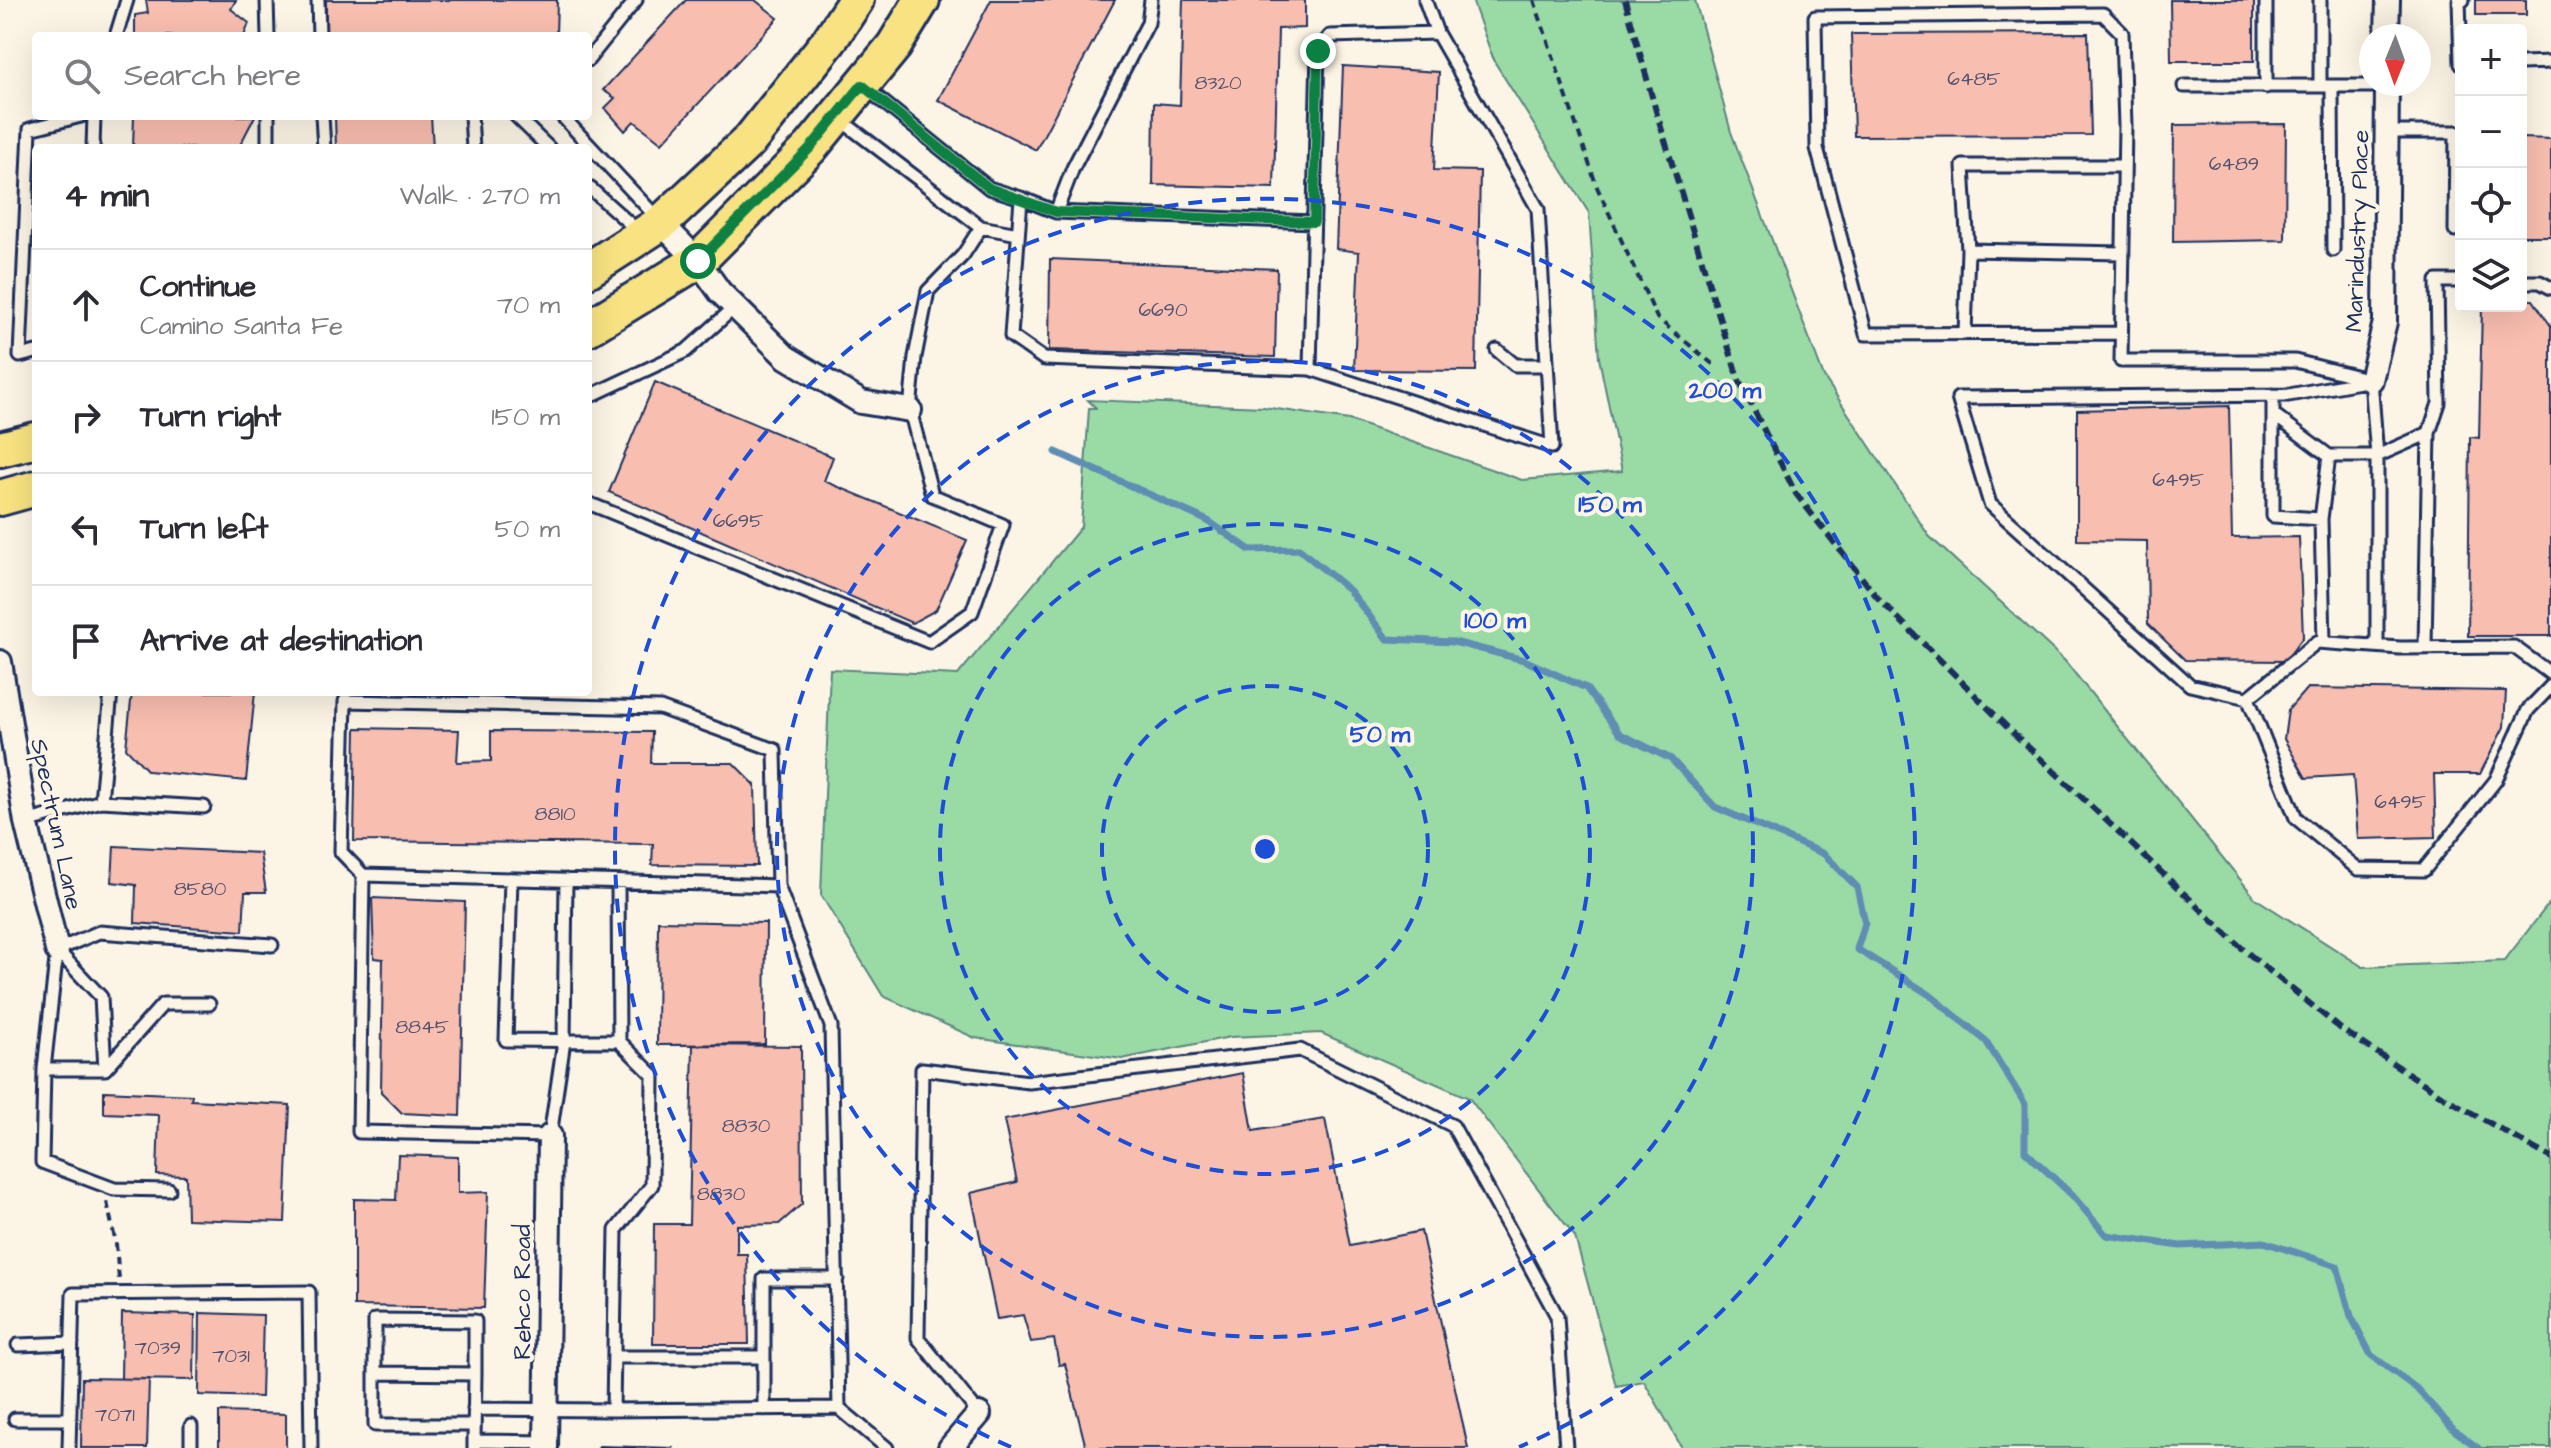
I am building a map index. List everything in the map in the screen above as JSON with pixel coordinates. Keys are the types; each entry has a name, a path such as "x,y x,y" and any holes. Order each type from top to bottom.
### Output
{"main road":[{"path":"592,267 651,228 750,140 829,41 856,0"},
{"path":"592,326 698,261 811,147 894,46 922,0"},
{"path":"0,449 32,441"},
{"path":"0,498 32,489"}],"street":[{"path":"2387,24 2388,0"},
{"name":"Marindustry Place","path":"2371,380 2385,322 2387,96"},
{"path":"651,228 698,261 735,307 786,357 861,402 910,410"},
{"name":"Spectrum Lane","path":"0,662 26,822 57,950"},
{"name":"Rehco Road","path":"546,1445 550,1136"},
{"path":"950,1448 979,1414"}],"lane":[{"path":"117,32 127,0"},
{"path":"267,0 268,32"},
{"path":"318,0 319,32"},
{"path":"592,55 636,0"},
{"path":"1056,212 1073,168 1148,23 1151,0"},
{"path":"1021,198 1011,336 1044,359 1310,369 1552,447 1538,209 1437,33 1425,0"},
{"path":"2266,0 2266,87"},
{"path":"2320,0 2333,250"},
{"path":"2459,24 2459,0 2463,0"},
{"path":"2121,333 1866,334 1817,148 1815,17 2103,14 2122,33 2124,166 2121,361 2295,361 2371,380"},
{"path":"1310,369 1318,51 1330,36 1437,33"},
{"path":"2527,63 2551,62"},
{"path":"862,85 989,188 1056,212 1314,222"},
{"path":"2184,86 2359,85"},
{"path":"836,117 981,227 1018,234"},
{"path":"32,353 20,356 30,129 65,120"},
{"path":"93,144 94,120"},
{"path":"268,120 268,144"},
{"path":"322,120 324,144"},
{"path":"471,120 473,144"},
{"path":"520,120 545,144"},
{"path":"565,120 584,144"},
{"path":"2387,132 2456,132 2456,168"},
{"path":"592,154 651,228"},
{"path":"1965,333 1968,250 1963,166 2124,166"},
{"path":"592,191 651,228"},
{"path":"592,505 929,642 972,612 1003,525 932,495 910,410 915,357 928,291 963,255 981,227"},
{"path":"1968,250 2122,253"},
{"path":"2425,647 2429,433 2439,403 2437,281 2455,281"},
{"path":"2527,282 2540,282 2551,288"},
{"path":"592,395 686,351 735,307"},
{"path":"1497,350 1515,365 1547,365"},
{"path":"2248,698 2190,685 1990,504 1958,398 2289,395 2371,380"},
{"path":"2371,380 2377,456 2377,646"},
{"path":"2273,395 2273,516 2321,519"},
{"path":"2273,414 2329,456 2377,456 2429,433"},
{"path":"2324,642 2321,519 2329,456"},
{"path":"2248,698 2317,642 2377,646 2514,647 2551,674"},
{"path":"2248,698 2296,818 2358,869 2424,870 2496,780 2528,710 2551,686"},
{"path":"101,801 111,696"},
{"path":"566,880 564,1041 550,1136 359,1132 363,875 341,852 345,701 660,708 775,750 778,886 831,1026 839,1408"},
{"path":"26,822 101,801 204,807"},
{"path":"363,875 778,886"},
{"path":"511,879 506,1040 619,1041"},
{"path":"613,1410 616,1230 652,1185 653,1075 619,1041 618,882"},
{"path":"57,950 99,932 272,945"},
{"path":"57,950 44,1069 42,1162 114,1189 169,1190"},
{"path":"57,950 101,997 105,1069"},
{"path":"44,1069 105,1069 163,1004 209,1004"},
{"path":"979,1414 918,1338 922,1069 1029,1082 1300,1050 1453,1126 1557,1316 1566,1448"},
{"path":"764,1409 764,1279 837,1279"},
{"path":"69,1448 73,1294 309,1292 311,1448"},
{"path":"474,1425 375,1425 375,1320 475,1321 474,1444 546,1445"},
{"path":"18,1345 72,1343"},
{"path":"614,1357 764,1357"},
{"path":"375,1373 475,1374"},
{"path":"474,1409 839,1408 887,1448"},
{"path":"15,1419 70,1419"},
{"path":"191,1426 191,1448"}],"path":[{"path":"1534,0 1597,187 1657,318 1715,366"},
{"path":"103,1185 116,1244 120,1294"}],"green space":[{"path":"1472,0 1695,0 1731,132 1824,377 1929,536 2065,661 2255,898 2363,967 2504,961 2551,901 2551,1448 1682,1448 1644,1381 1616,1386 1575,1237 1469,1098 1321,1033 1230,1037 1122,1059 975,1038 883,996 821,895 830,669 958,675 1081,527 1089,408 1096,408 1088,400 1264,407 1349,420 1522,480 1622,471 1599,358 1589,213 1494,61"}],"building":[{"path":"146,0 236,0 231,9 249,23 246,32 135,32 135,15 148,13"},
{"path":"326,0 557,0 556,32 326,32"},
{"path":"686,0 755,0 778,18 662,143 634,121 625,131 605,108 615,98 603,90"},
{"path":"991,0 1115,0 1036,150 938,100"},
{"path":"1183,0 1305,0 1305,28 1278,29 1274,188 1153,185 1154,103 1180,105"},
{"path":"2170,0 2254,0 2254,61 2171,61"},
{"path":"2476,0 2526,0 2526,15 2476,15"},
{"path":"2088,33 2091,135 1854,136 1851,34"},
{"path":"1343,66 1439,72 1434,170 1480,171 1476,371 1354,370 1359,252 1336,249"},
{"path":"134,120 253,120 241,144 133,144"},
{"path":"335,120 431,120 433,144 336,144"},
{"path":"2286,124 2285,240 2173,242 2174,125"},
{"path":"2527,138 2551,139 2551,236 2527,236"},
{"path":"1050,259 1277,269 1275,357 1049,350"},
{"path":"2527,300 2533,300 2551,326 2551,636 2468,636 2470,437 2479,438 2482,312 2527,312"},
{"path":"655,382 833,457 824,481 967,540 936,610 912,623 609,492"},
{"path":"2229,406 2232,538 2299,537 2303,637 2285,661 2185,660 2148,624 2147,541 2077,540 2077,410"},
{"path":"2307,688 2506,691 2504,727 2480,774 2434,774 2436,837 2358,839 2353,775 2306,778 2284,739 2288,710"},
{"path":"132,696 255,696 246,781 148,771 126,748"},
{"path":"356,728 459,730 457,762 491,761 491,731 652,732 651,763 733,763 755,785 757,866 652,865 653,844 354,841"},
{"path":"114,846 260,853 266,892 245,892 243,931 135,923 136,885 112,882"},
{"path":"372,898 465,902 460,1116 402,1113 381,1092 383,959 374,958"},
{"path":"658,921 766,923 765,1044 657,1045"},
{"path":"693,1045 801,1046 802,1204 779,1224 737,1225 737,1254 747,1254 749,1344 653,1344 654,1224 689,1224"},
{"path":"1243,1073 1253,1131 1325,1119 1350,1246 1421,1231 1468,1448 1086,1448 1065,1364 1059,1365 1054,1339 1031,1342 1023,1315 997,1319 971,1193 1017,1182 1004,1120"},
{"path":"104,1091 192,1095 191,1100 290,1105 285,1222 187,1219 186,1176 157,1175 159,1115 104,1113"},
{"path":"398,1155 458,1157 458,1193 488,1192 484,1308 354,1306 354,1199 396,1200"},
{"path":"122,1313 195,1315 194,1380 121,1379"},
{"path":"200,1313 263,1315 261,1397 199,1395"},
{"path":"82,1378 149,1379 147,1448 81,1448"},
{"path":"219,1412 286,1414 286,1448 219,1448"},
{"path":"599,1446 674,1448 598,1448"}],"waterway":[{"path":"1056,452 1208,521 1250,550 1299,549 1350,591 1387,639 1454,642 1524,660 1586,688 1620,734 1671,759 1715,807 1824,854 1857,887 1865,923 1857,949 1930,995 1986,1041 2025,1104 2025,1151 2072,1195 2106,1235 2180,1246 2264,1242 2337,1266 2351,1316 2371,1355 2416,1388 2454,1430 2478,1448"}],"railway":[{"path":"1625,0 1738,378 1796,494 1877,597 2008,728 2244,950 2341,1029 2444,1097 2551,1158"}],"route":[{"path":"698,261 811,147 862,85 989,188 1056,212 1314,222 1318,51"}]}
